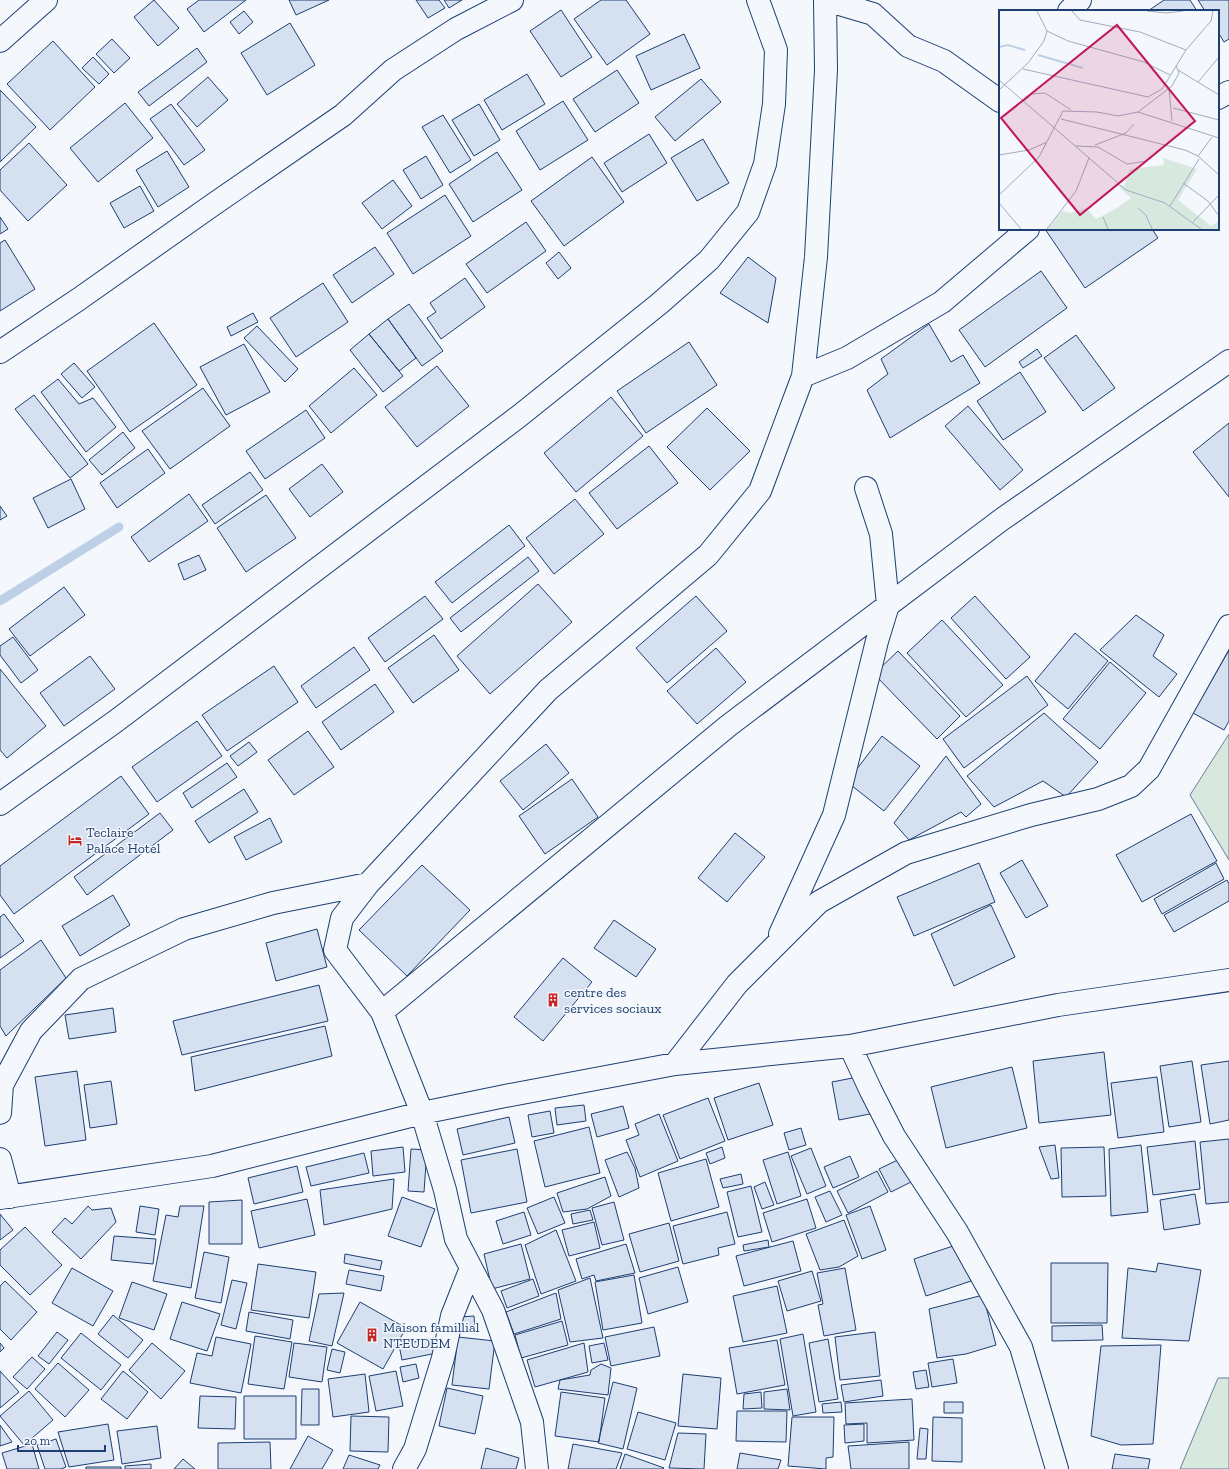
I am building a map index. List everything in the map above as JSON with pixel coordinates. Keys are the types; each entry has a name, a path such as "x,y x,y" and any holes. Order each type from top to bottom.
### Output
{"street":[{"path":"0,41 46,0"},
{"path":"0,352 79,299 343,115 393,70 456,29 512,0"},
{"path":"0,804 116,721 518,418 659,304 709,260 748,212 765,164 774,104 776,50 758,0"},
{"path":"537,1469 532,1422 493,1310 456,1239 445,1190 422,1113 382,1012 335,950 342,918 368,884 548,690 708,555 760,491 803,376 816,257 826,70 825,0 873,14 908,46 944,61 968,79 996,91"},
{"path":"1071,10 1080,0"},
{"path":"1219,97 1229,92"},
{"path":"803,376 847,358 942,302 1027,230"},
{"path":"382,1012 728,726 1001,520 1229,360"},
{"path":"775,946 834,815 877,642 888,605 881,534 866,488"},
{"path":"675,1064 737,984 819,902 906,853 1031,815 1098,799 1130,786 1149,769 1229,626"},
{"path":"0,1113 2,1085 31,1031 81,979 184,928 273,903 368,884"},
{"path":"0,1159 5,1197 212,1166 422,1113 512,1094 675,1064 850,1046 1058,1005 1229,980"},
{"path":"850,1046 870,1091 894,1136 957,1232 1020,1347 1057,1469"},
{"path":"404,1469 415,1449 443,1358 452,1316 471,1268"}],"shaded area":[{"path":"1229,734 1229,860 1190,795"},
{"path":"1218,1378 1229,1378 1229,1469 1180,1469"}],"building":[{"path":"154,0 179,28 158,46 134,17"},
{"path":"199,0 246,0 204,32 187,9"},
{"path":"289,0 329,0 296,15"},
{"path":"416,0 439,0 445,8 428,18"},
{"path":"444,0 462,0 449,8"},
{"path":"601,0 626,0 650,34 607,65 574,19"},
{"path":"1164,0 1190,0 1196,10 1149,10"},
{"path":"1198,0 1229,0 1229,39 1224,42 1219,34 1219,10 1204,10"},
{"path":"561,10 592,57 561,77 530,31"},
{"path":"244,11 253,22 239,34 230,22"},
{"path":"290,23 315,65 267,95 241,53"},
{"path":"684,34 700,68 651,90 636,56"},
{"path":"112,39 130,58 114,73 96,54"},
{"path":"53,41 95,87 50,130 7,84"},
{"path":"197,48 207,62 149,106 138,92"},
{"path":"93,57 109,74 99,84 82,68"},
{"path":"617,70 639,103 595,132 573,99"},
{"path":"527,74 545,104 502,130 484,100"},
{"path":"208,77 228,100 197,127 177,104"},
{"path":"701,79 721,102 675,141 655,117"},
{"path":"0,90 36,127 0,162"},
{"path":"563,101 588,140 540,170 516,131"},
{"path":"125,103 153,138 98,182 70,148"},
{"path":"171,104 205,150 184,165 150,119"},
{"path":"479,104 500,140 474,156 452,120"},
{"path":"443,115 471,160 450,173 422,127"},
{"path":"649,134 667,163 622,192 604,163"},
{"path":"703,139 729,183 697,201 671,158"},
{"path":"29,143 67,185 28,221 0,190 0,170"},
{"path":"167,151 189,187 158,207 136,170"},
{"path":"497,152 522,190 473,222 449,184"},
{"path":"426,156 443,185 421,199 403,170"},
{"path":"592,157 624,202 564,246 531,201"},
{"path":"393,180 412,206 382,229 362,203"},
{"path":"140,186 154,211 124,228 110,203"},
{"path":"445,195 471,236 413,274 387,233"},
{"path":"0,217 8,229 0,234"},
{"path":"526,222 546,251 487,293 466,264"},
{"path":"1046,230 1153,230 1158,238 1085,288"},
{"path":"5,240 35,289 0,311 0,243"},
{"path":"375,247 394,274 352,303 333,275"},
{"path":"559,252 571,268 558,279 546,263"},
{"path":"748,257 776,278 768,323 720,293"},
{"path":"1041,271 1067,308 985,367 959,330"},
{"path":"465,278 485,307 441,339 427,318 436,312 430,303"},
{"path":"323,283 348,322 296,357 270,318"},
{"path":"409,304 443,351 422,366 388,319"},
{"path":"253,313 258,322 231,336 227,327"},
{"path":"388,319 416,358 399,371 369,334"},
{"path":"154,323 197,385 130,432 87,371"},
{"path":"929,324 951,362 963,355 980,383 890,438 867,390 888,374 881,359"},
{"path":"257,326 298,369 285,382 244,338"},
{"path":"369,334 403,376 383,392 350,350"},
{"path":"1076,335 1115,388 1083,411 1044,358"},
{"path":"689,342 717,385 646,433 617,391"},
{"path":"244,344 270,392 226,415 200,367"},
{"path":"1037,349 1042,356 1023,368 1019,362"},
{"path":"74,363 95,387 82,398 61,374"},
{"path":"437,366 469,406 417,447 385,407"},
{"path":"354,368 377,395 331,433 309,406"},
{"path":"1020,372 1046,412 1003,440 977,401"},
{"path":"58,379 79,404 93,398 116,427 86,452 41,392"},
{"path":"203,388 230,426 170,469 142,431"},
{"path":"34,395 88,464 70,478 15,409"},
{"path":"611,397 643,436 576,492 544,453"},
{"path":"968,406 1023,470 1000,490 945,426"},
{"path":"707,408 750,451 710,490 667,447"},
{"path":"306,410 325,438 265,479 246,451"},
{"path":"1229,423 1229,497 1193,452"},
{"path":"123,432 135,448 102,475 89,460"},
{"path":"649,446 678,483 617,529 589,493"},
{"path":"148,449 165,473 117,508 100,483"},
{"path":"322,464 343,492 310,517 289,489"},
{"path":"250,472 263,490 215,524 202,505"},
{"path":"71,479 85,509 48,528 33,498"},
{"path":"189,494 208,521 149,562 131,537"},
{"path":"266,495 296,538 246,572 217,528"},
{"path":"575,499 604,534 554,574 526,538"},
{"path":"0,506 7,516 0,520"},
{"path":"509,525 525,546 452,603 435,582"},
{"path":"199,555 206,570 184,580 178,564"},
{"path":"528,557 539,571 461,632 450,618"},
{"path":"538,584 572,622 490,694 457,656"},
{"path":"64,587 85,615 30,656 9,629"},
{"path":"425,596 443,619 385,662 368,638"},
{"path":"696,596 727,631 667,683 636,648"},
{"path":"975,596 1030,657 1006,679 951,618"},
{"path":"1136,615 1164,635 1153,656 1177,674 1159,697 1100,650"},
{"path":"942,620 1003,685 966,717 907,653"},
{"path":"1075,633 1108,661 1068,709 1035,681"},
{"path":"434,635 459,670 413,703 388,668"},
{"path":"13,637 38,670 21,683 0,655 0,646"},
{"path":"354,647 370,670 316,708 301,686"},
{"path":"716,648 746,682 697,724 667,691"},
{"path":"1229,650 1229,721 1224,730 1193,713"},
{"path":"898,651 960,716 937,739 874,674"},
{"path":"90,656 115,689 64,726 40,693"},
{"path":"1110,662 1146,693 1100,749 1063,719"},
{"path":"274,666 298,702 227,751 202,715"},
{"path":"0,669 46,726 7,758 0,750"},
{"path":"1027,676 1048,705 964,768 943,739"},
{"path":"375,684 394,712 341,750 322,722"},
{"path":"1044,713 1098,762 1066,797 1043,781 994,807 967,776"},
{"path":"197,721 222,756 157,802 132,767"},
{"path":"308,731 334,767 294,795 268,760"},
{"path":"882,736 920,766 884,811 847,782"},
{"path":"249,742 257,752 238,766 230,756"},
{"path":"546,744 569,773 523,810 500,781"},
{"path":"946,756 981,804 966,817 961,812 909,840 894,823"},
{"path":"227,763 237,777 192,808 183,793"},
{"name":"Teclaire Palace Hotel","path":"121,776 149,814 14,914 0,895 0,866"},
{"path":"572,779 598,817 545,854 519,816"},
{"path":"244,789 258,812 209,843 195,821"},
{"path":"160,813 173,830 87,895 74,877"},
{"path":"1191,814 1217,861 1142,902 1116,855"},
{"path":"270,818 282,842 246,860 234,837"},
{"path":"735,833 765,857 727,902 698,878"},
{"path":"1022,860 1048,906 1026,918 1000,873"},
{"path":"979,863 995,902 914,936 897,897"},
{"path":"1216,863 1224,879 1162,914 1154,899"},
{"path":"422,865 470,910 407,976 359,930"},
{"path":"1227,880 1229,884 1229,901 1174,932 1164,915"},
{"path":"113,895 130,925 80,956 62,926"},
{"path":"991,905 1015,957 954,986 931,934"},
{"path":"4,914 24,941 0,958 0,917"},
{"path":"614,920 656,949 636,977 594,948"},
{"path":"317,929 327,967 276,981 266,943"},
{"path":"41,940 66,978 6,1036 0,1026 0,970"},
{"name":"centre des services sociaux","path":"563,958 592,982 543,1041 514,1017"},
{"path":"319,985 328,1021 182,1055 173,1021"},
{"path":"113,1008 116,1032 69,1039 65,1015"},
{"path":"325,1026 332,1056 195,1091 191,1057"},
{"path":"1104,1052 1111,1115 1039,1123 1033,1061"},
{"path":"1192,1061 1201,1122 1169,1127 1160,1066"},
{"path":"1229,1061 1229,1120 1210,1124 1201,1065"},
{"path":"1012,1067 1027,1128 946,1148 931,1087"},
{"path":"77,1071 86,1140 45,1146 35,1077"},
{"path":"873,1074 880,1112 839,1120 832,1082"},
{"path":"1157,1077 1164,1132 1118,1138 1111,1083"},
{"path":"111,1081 117,1124 90,1128 84,1085"},
{"path":"759,1083 773,1125 728,1140 714,1098"},
{"path":"708,1098 725,1141 680,1159 663,1115"},
{"path":"584,1105 586,1121 557,1125 555,1108"},
{"path":"623,1106 629,1128 597,1137 591,1114"},
{"path":"550,1111 554,1133 532,1137 528,1115"},
{"path":"659,1114 678,1161 640,1177 626,1140 639,1135 635,1124"},
{"path":"509,1117 515,1143 463,1155 457,1129"},
{"path":"589,1127 600,1173 545,1187 534,1141"},
{"path":"801,1128 806,1145 789,1150 784,1133"},
{"path":"1229,1139 1229,1202 1206,1204 1200,1142"},
{"path":"1195,1141 1200,1189 1153,1195 1147,1147"},
{"path":"1055,1145 1059,1178 1051,1179 1039,1147"},
{"path":"1141,1145 1148,1212 1111,1216 1109,1149"},
{"path":"403,1147 405,1172 373,1176 371,1151"},
{"path":"722,1147 725,1158 710,1164 706,1153"},
{"path":"1104,1147 1106,1196 1062,1197 1061,1148"},
{"path":"811,1148 826,1186 807,1194 791,1156"},
{"path":"411,1149 427,1150 424,1192 408,1191"},
{"path":"517,1149 527,1202 471,1213 461,1160"},
{"path":"627,1152 635,1168 639,1188 619,1197 605,1160"},
{"path":"788,1152 801,1196 777,1204 763,1160"},
{"path":"364,1153 369,1173 311,1186 306,1167"},
{"path":"850,1156 859,1177 833,1188 824,1167"},
{"path":"906,1156 917,1179 891,1192 879,1169"},
{"path":"706,1159 719,1207 671,1221 658,1173"},
{"path":"297,1166 303,1192 254,1204 248,1178"},
{"path":"877,1171 888,1192 848,1213 837,1191"},
{"path":"741,1174 743,1184 723,1188 720,1179"},
{"path":"605,1177 611,1196 587,1209 563,1212 557,1193"},
{"path":"394,1179 392,1209 324,1225 320,1190"},
{"path":"765,1182 774,1205 762,1209 754,1187"},
{"path":"751,1186 762,1232 738,1237 727,1192"},
{"path":"830,1191 842,1215 826,1222 815,1197"},
{"path":"1195,1194 1200,1224 1164,1230 1160,1200"},
{"path":"402,1197 435,1209 421,1247 388,1236"},
{"path":"554,1197 565,1223 538,1234 527,1208"},
{"path":"307,1199 315,1235 259,1248 251,1211"},
{"path":"807,1199 816,1228 772,1242 763,1213"},
{"path":"242,1200 242,1244 209,1244 209,1202"},
{"path":"614,1202 624,1240 602,1245 592,1208"},
{"path":"88,1206 92,1210 111,1208 116,1222 81,1259 52,1232 65,1218 72,1224"},
{"path":"140,1206 159,1209 155,1235 136,1232"},
{"path":"180,1206 204,1206 191,1288 153,1281 166,1215 178,1217"},
{"path":"870,1206 886,1250 862,1259 846,1215"},
{"path":"590,1210 593,1220 573,1224 571,1214"},
{"path":"524,1212 531,1235 503,1244 496,1221"},
{"path":"727,1212 735,1244 718,1248 719,1255 683,1264 673,1226"},
{"path":"0,1214 13,1230 0,1240"},
{"path":"844,1220 858,1256 839,1267 820,1270 806,1234"},
{"path":"594,1222 600,1248 569,1256 562,1230"},
{"path":"669,1223 679,1261 640,1272 629,1234"},
{"path":"25,1227 62,1265 30,1295 0,1265 0,1250"},
{"path":"556,1230 576,1281 541,1294 525,1245"},
{"path":"114,1236 156,1239 153,1264 111,1260"},
{"path":"768,1240 769,1247 744,1251 743,1245"},
{"path":"793,1241 801,1271 744,1286 736,1256"},
{"path":"521,1244 530,1279 492,1289 484,1254"},
{"path":"626,1244 635,1273 596,1281 594,1275 582,1279 576,1259"},
{"path":"959,1244 971,1281 926,1296 914,1259"},
{"path":"204,1252 229,1257 221,1303 195,1298"},
{"path":"345,1254 382,1261 380,1270 344,1263"},
{"path":"1051,1263 1108,1263 1107,1323 1051,1323"},
{"path":"1158,1263 1201,1270 1189,1341 1122,1338 1128,1268 1156,1272"},
{"path":"258,1264 316,1272 309,1318 251,1310"},
{"path":"678,1267 688,1302 648,1314 639,1278"},
{"path":"72,1268 113,1291 93,1326 52,1303"},
{"path":"845,1268 856,1330 824,1336 818,1305 823,1304 817,1273"},
{"path":"349,1270 384,1276 381,1291 346,1284"},
{"path":"812,1271 821,1301 787,1311 778,1281"},
{"path":"634,1275 642,1323 603,1330 595,1282"},
{"path":"590,1278 603,1338 570,1342 558,1290"},
{"path":"533,1279 539,1296 507,1308 501,1291"},
{"path":"232,1280 247,1283 236,1329 221,1325"},
{"path":"5,1281 37,1312 11,1340 0,1329 0,1286"},
{"path":"132,1282 167,1294 154,1330 119,1318"},
{"path":"777,1286 787,1333 743,1342 733,1296"},
{"path":"344,1293 332,1346 309,1341 319,1294"},
{"path":"556,1293 561,1319 514,1334 506,1312"},
{"path":"983,1295 996,1345 966,1354 937,1358 929,1309"},
{"path":"182,1302 220,1314 207,1351 170,1339"},
{"name":"Maison famillial NTEUDEM","path":"360,1302 406,1328 383,1369 337,1343"},
{"path":"249,1312 293,1320 290,1339 246,1331"},
{"path":"113,1315 143,1340 128,1358 98,1334"},
{"path":"474,1316 475,1330 461,1331 460,1317"},
{"path":"562,1321 568,1345 521,1358 515,1335"},
{"path":"1102,1325 1103,1340 1052,1341 1052,1326"},
{"path":"654,1327 660,1356 611,1366 605,1337"},
{"path":"57,1332 68,1340 49,1364 38,1356"},
{"path":"875,1332 880,1376 840,1380 835,1337"},
{"path":"81,1333 121,1365 101,1390 61,1358"},
{"path":"803,1334 816,1412 793,1416 780,1339"},
{"path":"255,1336 292,1342 284,1389 248,1384"},
{"path":"216,1337 251,1344 241,1393 190,1383 197,1353 212,1356"},
{"path":"458,1337 495,1341 489,1389 452,1385"},
{"path":"434,1338 437,1353 402,1360 399,1345"},
{"path":"828,1339 838,1399 819,1402 809,1343"},
{"path":"777,1340 785,1385 737,1394 729,1348"},
{"path":"0,1343 4,1348 0,1352"},
{"path":"152,1343 185,1371 161,1399 129,1370"},
{"path":"294,1343 327,1347 322,1382 289,1377"},
{"path":"584,1343 588,1372 535,1387 527,1360"},
{"path":"604,1343 608,1360 592,1363 589,1346"},
{"path":"1161,1345 1153,1444 1121,1445 1091,1436 1101,1346"},
{"path":"332,1349 345,1352 340,1373 327,1370"},
{"path":"32,1357 45,1369 27,1389 13,1377"},
{"path":"953,1359 957,1383 932,1387 928,1363"},
{"path":"58,1363 89,1390 65,1417 35,1389"},
{"path":"416,1364 419,1378 403,1382 400,1367"},
{"path":"601,1364 611,1368 608,1395 558,1389 560,1380 590,1375 591,1370"},
{"path":"926,1370 929,1387 916,1389 913,1372"},
{"path":"0,1371 19,1392 0,1408"},
{"path":"123,1371 148,1392 127,1419 101,1399"},
{"path":"396,1371 403,1406 376,1411 369,1376"},
{"path":"365,1374 369,1412 333,1417 328,1379"},
{"path":"683,1374 721,1378 717,1429 678,1426"},
{"path":"881,1380 883,1396 844,1402 841,1385"},
{"path":"613,1382 637,1388 623,1449 598,1443"},
{"path":"447,1388 483,1396 475,1434 439,1426"},
{"path":"302,1389 319,1389 319,1425 301,1425"},
{"path":"787,1389 790,1410 764,1409 764,1392"},
{"path":"29,1391 53,1420 24,1445 0,1416"},
{"path":"561,1392 605,1398 599,1442 555,1436"},
{"path":"761,1392 762,1408 743,1409 744,1394"},
{"path":"200,1396 236,1397 235,1429 198,1428"},
{"path":"244,1396 296,1396 296,1439 244,1439"},
{"path":"912,1399 914,1440 867,1443 867,1423 846,1424 845,1403"},
{"path":"841,1402 842,1412 823,1413 822,1404"},
{"path":"944,1402 963,1402 963,1413 944,1413"},
{"path":"737,1411 787,1411 786,1442 736,1441"},
{"path":"638,1412 676,1423 665,1460 627,1449"},
{"path":"351,1416 389,1417 388,1452 350,1451"},
{"path":"792,1417 834,1417 833,1457 826,1458 826,1469 788,1466"},
{"path":"933,1417 962,1418 962,1462 932,1461"},
{"path":"108,1424 114,1460 69,1467 58,1432"},
{"path":"864,1424 864,1441 845,1443 844,1425"},
{"path":"0,1425 12,1442 0,1446"},
{"path":"157,1426 161,1458 122,1464 117,1431"},
{"path":"920,1428 928,1429 926,1459 917,1459"},
{"path":"678,1433 706,1434 704,1469 669,1468"},
{"path":"308,1436 333,1450 322,1469 290,1469"},
{"path":"56,1439 66,1467 61,1469 45,1469 37,1445"},
{"path":"270,1442 271,1469 218,1469 218,1443"},
{"path":"909,1442 909,1469 851,1469 848,1446"},
{"path":"32,1444 39,1469 7,1469 2,1453"},
{"path":"573,1444 622,1453 616,1469 568,1469"},
{"path":"486,1448 519,1458 516,1469 481,1469"},
{"path":"740,1453 781,1460 778,1469 737,1469"},
{"path":"625,1454 664,1468 620,1469"},
{"path":"1115,1454 1150,1459 1148,1469 1112,1469"},
{"path":"349,1455 380,1465 378,1469 343,1469"},
{"path":"183,1459 195,1469 174,1469"},
{"path":"151,1464 151,1469 125,1469 125,1466"},
{"path":"86,1467 121,1467 121,1469 86,1469"}],"waterway":[{"path":"0,601 119,527"}],"place":[{"name":"Teclaire Palace Hotel","path":"75,840"},
{"name":"centre des services sociaux","path":"553,1000"},
{"name":"Maison famillial NTEUDEM","path":"372,1335"}]}
